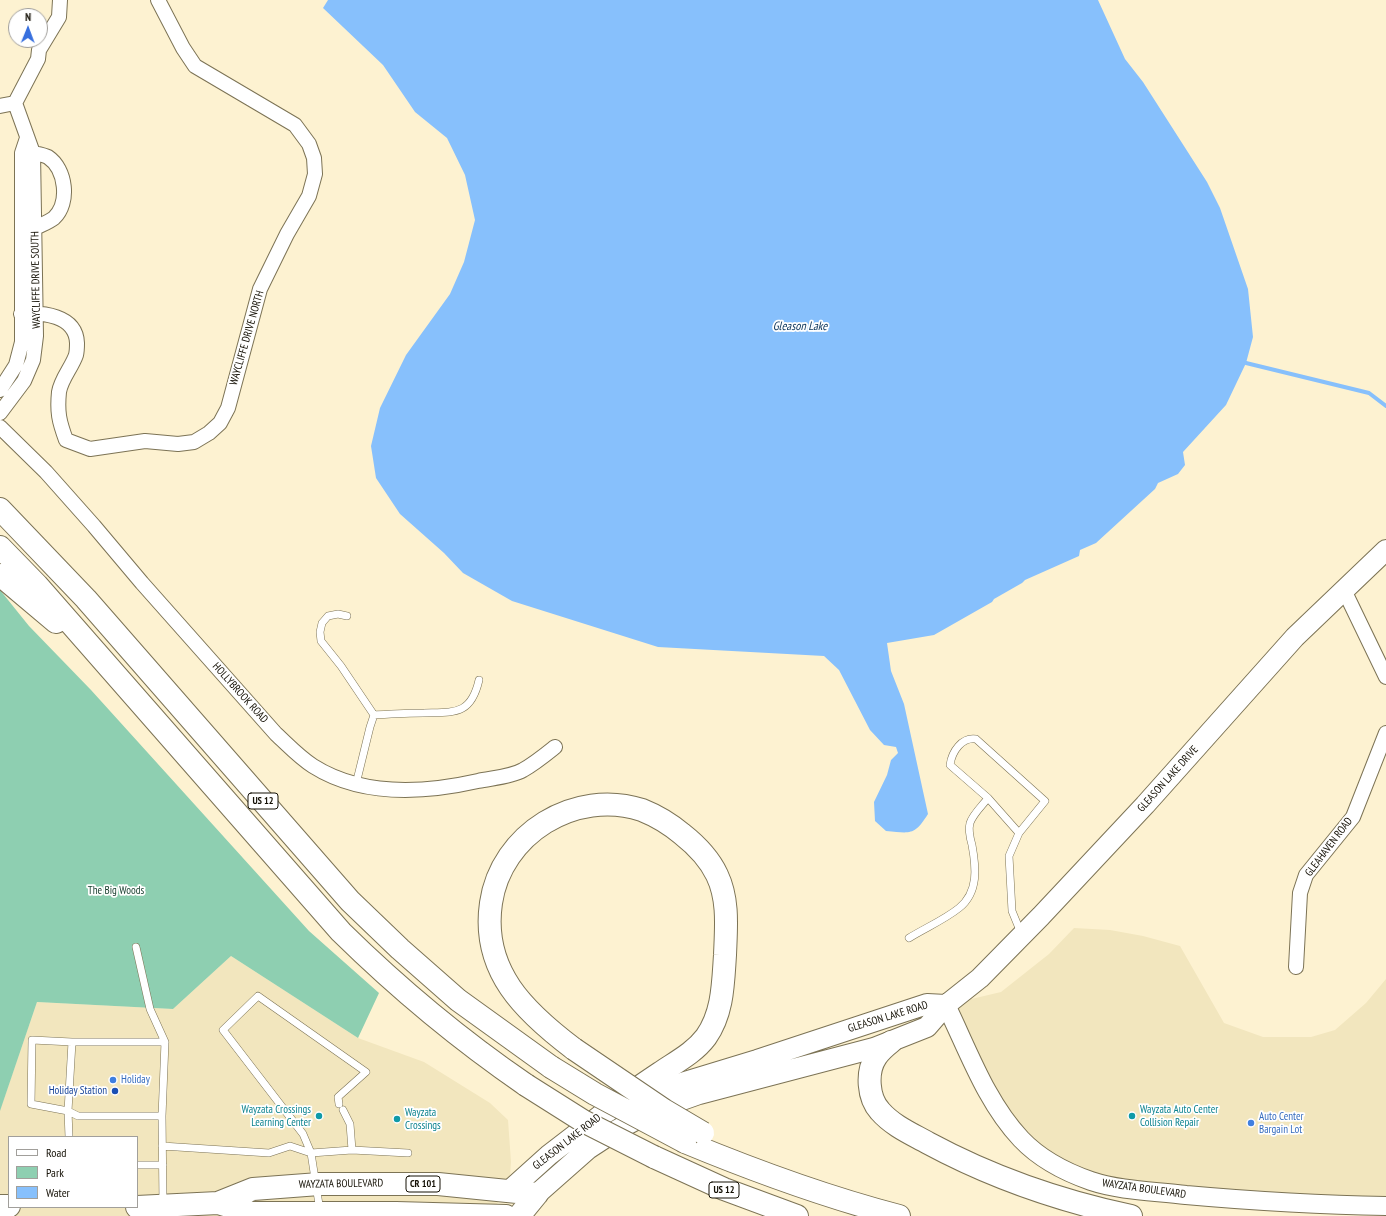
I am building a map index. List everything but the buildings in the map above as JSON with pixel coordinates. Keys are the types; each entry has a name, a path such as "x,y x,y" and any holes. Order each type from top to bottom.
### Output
{"main road":[{"name":"US 12","path":"0,508 86,599 350,901 400,949 458,1000 551,1067 602,1098 694,1137"},
{"name":"US 12","path":"0,547 37,585 341,932 375,965 451,1031 526,1085 583,1121 654,1158 724,1189 797,1216"},
{"name":"GLEASON LAKE DRIVE","path":"946,1005 980,978 1022,935 1145,805 1295,637 1386,550"},
{"path":"0,575 23,596 97,654"},
{"path":"607,1111 628,1095 690,1053 700,1044 716,1018 721,1003 726,930 726,910 718,876 702,853 688,839 658,818 628,807 610,804 591,805 559,814 543,823 517,844 508,857 498,877 492,896 489,916 490,935 496,963 502,975 533,1016 574,1050 664,1110 694,1137 753,1170 847,1202 899,1216"},
{"name":"GLEASON LAKE ROAD","path":"509,1191 549,1155 607,1111 665,1088 757,1060 889,1015 927,1004 946,1005"},
{"name":"GLEASON LAKE ROAD","path":"537,1194 594,1145 654,1110 699,1094 891,1042 927,1026 946,1005"},
{"path":"891,1042 874,1062 870,1075 870,1089 880,1111 894,1123 978,1168 1028,1188 1093,1208 1131,1216"},
{"name":"WAYZATA BOULEVARD","path":"138,1207 218,1203 253,1189 316,1184 438,1184 509,1191"},
{"path":"493,1215 509,1191"},
{"name":"CR 101","path":"509,1191 537,1194"},
{"path":"519,1216 537,1194"},
{"name":"WAYZATA BOULEVARD","path":"218,1203 252,1213 320,1212 493,1215"}],"street":[{"path":"0,106 15,103 38,59 39,50 59,17 60,0"},
{"name":"WAYCLIFFE DRIVE NORTH","path":"21,314 36,313 57,317 69,324 77,336 77,354 60,390 58,418 66,440 90,448 145,442 178,444 189,443 194,442 209,433 220,424 228,408 260,289 287,234 309,196 315,174 314,158 309,144 296,125 195,66 183,48 158,0"},
{"name":"WAYCLIFFE DRIVE SOUTH","path":"0,413 24,381 33,360 36,336 33,154 15,103"},
{"name":"WAYCLIFFE DRIVE SOUTH","path":"0,390 16,365 22,342 22,153 27,138"},
{"path":"33,154 47,156 54,163 59,170 64,187 60,210 54,218 35,228"},
{"name":"HOLLYBROOK ROAD","path":"0,427 46,472 276,734 297,754 314,766 336,777 356,784 394,790 418,790 456,786 522,771 555,748"},
{"path":"1344,590 1386,677"},
{"name":"GLEAHAVEN ROAD","path":"1296,967 1300,893 1306,876 1352,817 1386,733"},
{"name":"WAYZATA BOULEVARD","path":"946,1005 986,1088 1002,1117 1022,1140 1050,1162 1070,1174 1118,1187 1152,1191 1325,1205 1386,1206"}],"lane":[{"path":"347,616 338,614 328,616 322,623 320,632 321,641 341,666 374,715"},
{"path":"374,715 442,714 455,712 465,706 475,696 479,680"},
{"path":"356,784 374,715"},
{"path":"1019,833 988,798 950,765 955,751 964,740 969,738 976,739 1045,801 1019,833 1009,856 1012,910 1022,935"},
{"path":"909,938 959,908 968,897 973,888 975,877 975,863 970,834 970,824 975,813 988,798"},
{"path":"136,947 150,1009 164,1042 162,1116 163,1206"},
{"path":"320,1212 311,1153 303,1134 223,1030 258,996 366,1072 338,1098 350,1124 352,1150"},
{"path":"162,1116 78,1116 68,1111 30,1104 32,1040 72,1042 164,1042"},
{"path":"69,1136 68,1111 72,1042"},
{"path":"162,1146 269,1152 290,1146 311,1153 352,1150 408,1153"},
{"path":"138,1165 162,1165"}],"shaded area":[{"path":"1074,928 1110,930 1143,936 1180,946 1224,1023 1263,1037 1311,1037 1335,1030 1366,1003 1386,979 1386,1206 1118,1187 1022,1140 946,1005 1001,992 1049,954"},
{"path":"231,956 358,1038 424,1062 490,1103 508,1120 511,1162 509,1191 485,1216 0,1216 0,1110 37,1002 173,1009"}],"green space":[{"name":"The Big Woods","path":"0,590 29,626 91,690 309,931 379,993 358,1038 231,956 173,1009 37,1002 0,1111"}],"water":[{"name":"Gleason Lake","path":"328,0 1098,0 1125,59 1143,82 1207,182 1220,208 1248,289 1253,337 1246,363 1226,405 1183,452 1185,465 1178,474 1158,483 1155,489 1096,543 1080,550 1079,556 1025,580 994,599 992,602 934,635 887,643 891,671 904,704 928,814 915,830 911,832 886,831 875,821 874,802 887,775 891,760 898,753 896,747 884,745 870,730 839,670 824,656 658,647 512,601 463,573 444,553 400,514 376,478 371,446 380,408 406,355 450,294 464,262 475,220 465,175 447,138 415,112 383,65 323,8"}],"waterway":[{"path":"1246,363 1369,393 1386,406"}],"place":[{"name":"Holiday","path":"113,1080"},
{"name":"Holiday Station","path":"115,1091"},
{"name":"Wayzata Crossings Learning Center","path":"319,1116"},
{"name":"Wayzata Auto Center Collision Repair","path":"1132,1116"},
{"name":"Wayzata Crossings","path":"397,1119"},
{"name":"Auto Center Bargain Lot","path":"1251,1123"}]}
